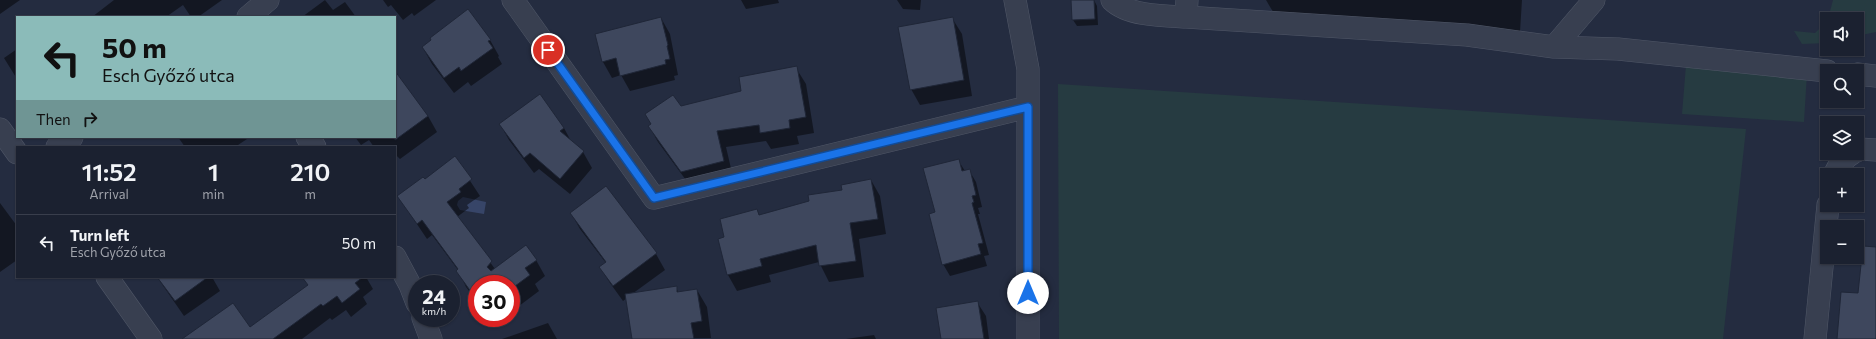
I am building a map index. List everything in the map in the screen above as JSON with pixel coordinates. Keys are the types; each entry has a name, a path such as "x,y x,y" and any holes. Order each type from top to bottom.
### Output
{"street":[{"path":"249,16 268,0"},
{"path":"512,0 654,198 1028,107"},
{"path":"1015,0 1028,69 1028,339"},
{"path":"1112,0 1117,5 1147,14 1186,9 1467,36 1554,47 1618,50 1820,70"},
{"path":"1554,47 1594,0"},
{"path":"1864,75 1876,76"},
{"path":"0,129 16,152"},
{"path":"58,146 70,138"},
{"path":"308,138 314,146"},
{"path":"1864,149 1876,150"},
{"path":"1816,339 1827,212"},
{"path":"396,259 408,282"},
{"path":"108,278 151,339"},
{"path":"426,327 431,339"}],"green space":[{"path":"1833,0 1876,0 1876,32 1864,35 1864,12 1830,12"},
{"path":"1820,28 1820,43 1802,44 1794,31 1815,33"},
{"path":"1686,65 1807,73 1804,122 1682,114"},
{"path":"1058,84 1746,129 1723,339 1059,339"}],"water":[{"path":"463,197 486,202 484,214 460,210 457,205 458,201"}],"building":[{"path":"1071,0 1094,0 1095,19 1072,20"},
{"path":"468,9 491,40 488,41 493,48 461,71 459,67 444,78 422,47 431,40 430,38"},
{"path":"661,17 670,59 665,60 666,64 620,76 616,58 602,62 595,34"},
{"path":"953,17 964,80 910,90 898,27"},
{"path":"797,66 806,117 789,120 790,128 760,133 759,125 717,131 724,161 681,172 648,126 651,124 645,114 673,95 681,106 741,91 739,77"},
{"path":"396,72 428,116 395,140 396,138"},
{"path":"540,94 564,128 560,131 584,151 560,179 530,153 524,158 499,124"},
{"path":"455,156 472,179 459,189 461,192 447,202 492,261 487,267 491,271 526,245 537,260 525,268 530,275 520,282 520,275 468,275 468,288 456,271 458,269 422,220 417,224 397,196 423,177 425,179"},
{"path":"959,159 962,171 970,169 976,195 972,196 974,202 972,203 983,243 978,244 981,254 942,265 929,214 935,212 923,168"},
{"path":"871,179 878,219 850,223 856,261 819,266 816,245 760,259 762,266 727,275 718,239 724,237 720,219 757,209 759,215 809,201 808,195 842,190 841,185"},
{"path":"606,186 657,253 613,286 599,267 606,262 570,213"},
{"path":"1864,246 1876,247 1876,339 1837,339 1841,292 1858,293 1861,264 1864,264"},
{"path":"158,278 207,278 175,301"},
{"path":"303,278 362,278 355,283 360,289 342,303 337,296 323,306 321,304 273,339 182,339 233,303 250,327 308,285"},
{"path":"677,286 677,292 697,289 702,321 691,323 694,339 632,339 625,294"},
{"path":"978,301 984,339 941,339 936,308"}],"route":[{"path":"548,50 654,198 1028,107 1028,293"}]}
